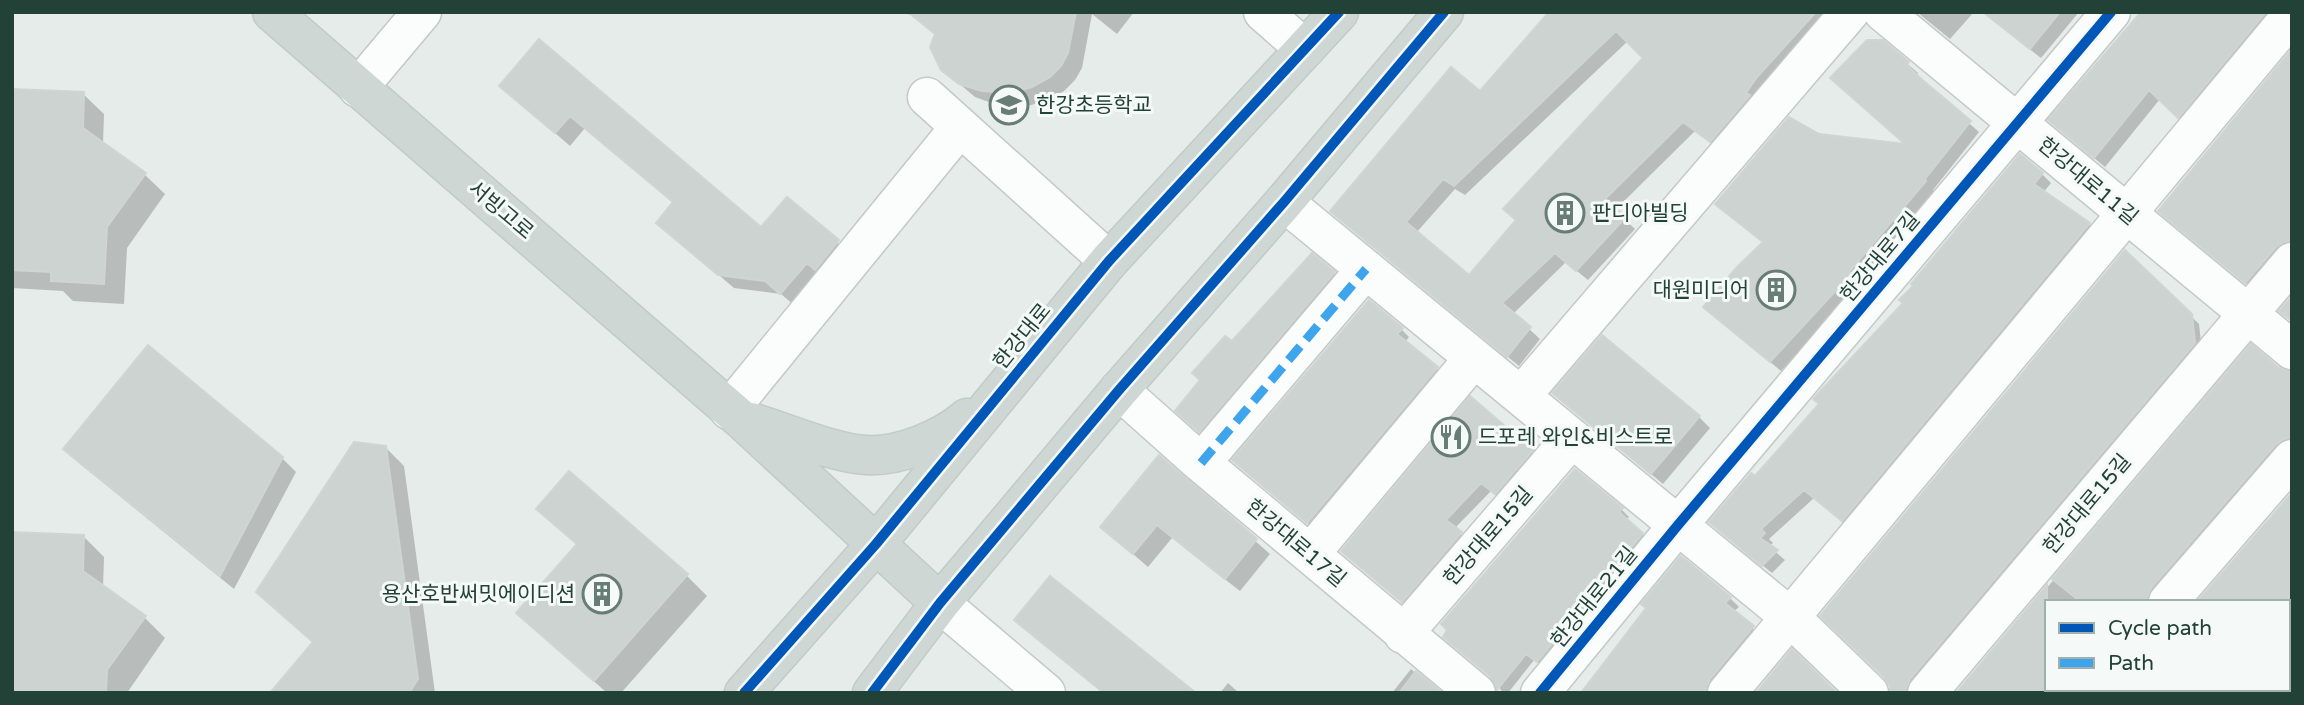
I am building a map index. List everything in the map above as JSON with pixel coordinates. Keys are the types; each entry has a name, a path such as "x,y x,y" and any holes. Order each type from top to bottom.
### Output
{"main road":[{"name":"서빙고로","path":"272,12 602,296 940,603"},
{"name":"한강대로","path":"744,693 876,544 1109,261 1339,12"},
{"path":"872,693 940,603 1118,390 1284,202 1444,12"},
{"path":"736,415 827,447 867,455 908,450 938,438 960,425 1004,388"}],"street":[{"path":"358,88 422,12"},
{"path":"1263,12 1305,49"},
{"path":"1521,396 1850,12"},
{"name":"한강대로11길","path":"1884,12 2292,350"},
{"name":"한강대로7길","path":"1678,525 2111,12"},
{"path":"1727,693 2292,15"},
{"path":"927,97 1109,261"},
{"path":"736,415 960,127"},
{"path":"1284,202 1790,617 1869,693"},
{"path":"2247,314 2292,262"},
{"path":"1201,463 1366,270"},
{"name":"한강대로15길","path":"1927,693 2247,314"},
{"path":"1310,554 1474,358"},
{"name":"한강대로17길","path":"1118,390 1403,634 1476,693"},
{"name":"한강대로15길","path":"1403,634 1572,438"},
{"path":"2170,600 2292,459"},
{"name":"한강대로21길","path":"1540,693 1678,525"},
{"path":"940,603 1046,693"}],"building":[{"path":"908,12 1076,12 1068,53 1061,66 1050,77 1032,87 1012,93 982,91 959,84 941,70 930,47 935,34"},
{"path":"1549,12 1816,12 1757,77 1746,93 1750,95 1710,142 1683,122 1605,199 1626,217 1576,271 1555,253 1502,303 1531,327 1507,357 1330,211 1451,67 1480,91","holes":["1616,31 1643,58 1503,209 1516,220 1469,275 1406,222 1443,179 1454,186"]},
{"path":"1983,12 2060,12 2030,49"},
{"path":"2141,12 2266,12 2178,118 2149,90 2094,158 2048,120"},
{"path":"539,39 761,227 787,197 839,240 815,270 807,263 780,294 765,281 718,275 656,223 673,202 570,116 555,133 499,86"},
{"path":"1867,40 1883,40 1909,62 1907,65 1919,77 1971,121 1926,181 1849,272 1851,274 1770,362 1703,307 1737,267 1763,242 1715,204 1789,117 1819,134 1905,144 1830,78"},
{"path":"2292,49 2292,241 2276,247 2245,283 2158,211"},
{"path":"12,89 84,92 83,128 146,173 107,227 104,284 51,281 51,272 12,270"},
{"path":"2020,154 2043,173 2034,184 2090,223 1842,521 1804,490 1761,529 1765,533 1760,538 1778,550 1762,566 1709,522 1751,473 1755,476 1819,404 1813,399 1903,303 1899,300 1913,286 1911,284"},
{"path":"2125,250 2192,314 2195,343 1910,679 1906,693 1890,693 1890,686 1884,677 1820,616"},
{"path":"1312,253 1335,272 1199,432 1175,411 1200,380 1192,373 1225,336 1232,341"},
{"path":"2292,296 2292,321 2279,311"},
{"path":"1369,300 1403,328 1397,334 1438,367 1307,523 1232,460"},
{"path":"1602,335 1700,416 1651,474 1552,393"},
{"path":"2251,344 2278,367 2292,371 2292,438 2284,439 2275,445 2151,588 2148,600 2078,600 2052,579"},
{"path":"148,345 283,457 220,576 63,449"},
{"path":"1470,396 1533,450 1495,494 1481,483 1446,520 1462,532 1402,602 1341,551"},
{"path":"354,442 386,446 418,679 409,693 270,693 313,642 256,592"},
{"path":"1159,455 1257,539 1225,579 1157,525 1133,554 1100,527"},
{"path":"1575,469 1623,508 1619,512 1643,533 1537,662 1526,654 1497,690 1490,676 1443,637 1447,630 1441,624"},
{"name":"용산호반써밋에이디션","path":"569,471 688,574 594,681 516,613 577,544 536,509"},
{"path":"2292,493 2292,594 2287,600 2199,600"},
{"path":"12,532 84,535 83,571 146,616 107,670 106,693 12,693"},
{"path":"1681,556 1731,597 1725,603 1754,626 1710,679 1706,693 1581,693 1646,608 1641,604"},
{"path":"1050,576 1196,693 1104,693 1014,620"},
{"path":"2047,585 2047,693 1956,693"},
{"path":"1792,649 1837,693 1756,693"},
{"path":"1416,671 1442,693 1399,693"}],"marked path":[{"path":"1201,463 1366,269"}],"cycle path":[{"path":"744,693 876,544 1109,261 1339,12"},
{"path":"872,693 940,603 1444,12"},
{"path":"1540,693 1678,525 2111,12"}],"place":[{"name":"한강초등학교","path":"1009,105"},
{"name":"판디아빌딩","path":"1565,213"},
{"name":"대원미디어","path":"1776,290"},
{"name":"드포레 와인&비스트로","path":"1451,437"},
{"name":"용산호반써밋에이디션","path":"602,594"}]}
